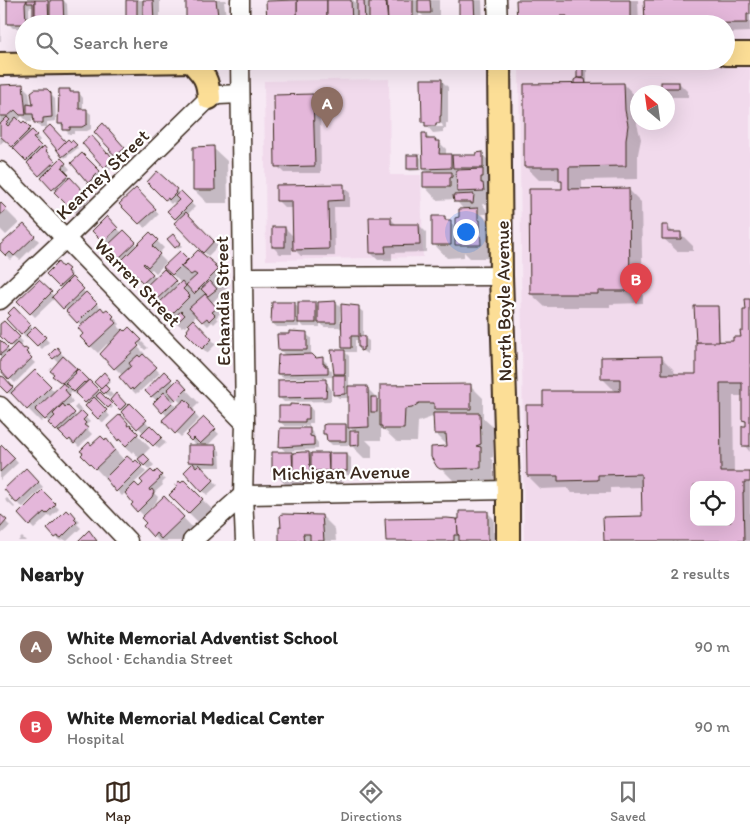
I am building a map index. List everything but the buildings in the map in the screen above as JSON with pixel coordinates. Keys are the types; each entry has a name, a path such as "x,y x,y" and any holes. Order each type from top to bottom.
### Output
{"main road":[{"path":"735,54 750,54"},
{"path":"0,64 15,64"},
{"path":"198,70 209,86 209,98"},
{"name":"North Boyle Avenue","path":"499,70 501,276 508,541"}],"street":[{"path":"240,0 240,15"},
{"path":"497,0 498,15"},
{"name":"Echandia Street","path":"240,70 245,422 243,495 245,541"},
{"path":"209,98 219,95 240,94"},
{"name":"Kearney Street","path":"0,300 209,98"},
{"name":"Warren Street","path":"0,171 245,422"},
{"path":"243,277 501,276"},
{"path":"0,406 128,541"},
{"name":"Michigan Avenue","path":"243,495 508,490"},
{"path":"192,541 243,495"}],"shaded area":[{"path":"516,0 750,0 750,541 524,541 519,70 735,70 735,15 517,15"},
{"path":"389,79 390,175 421,175 423,257 266,260 264,81"}],"place":[{"name":"White Memorial Adventist School","path":"327,128"},
{"name":"White Memorial Medical Center","path":"636,304"}]}
